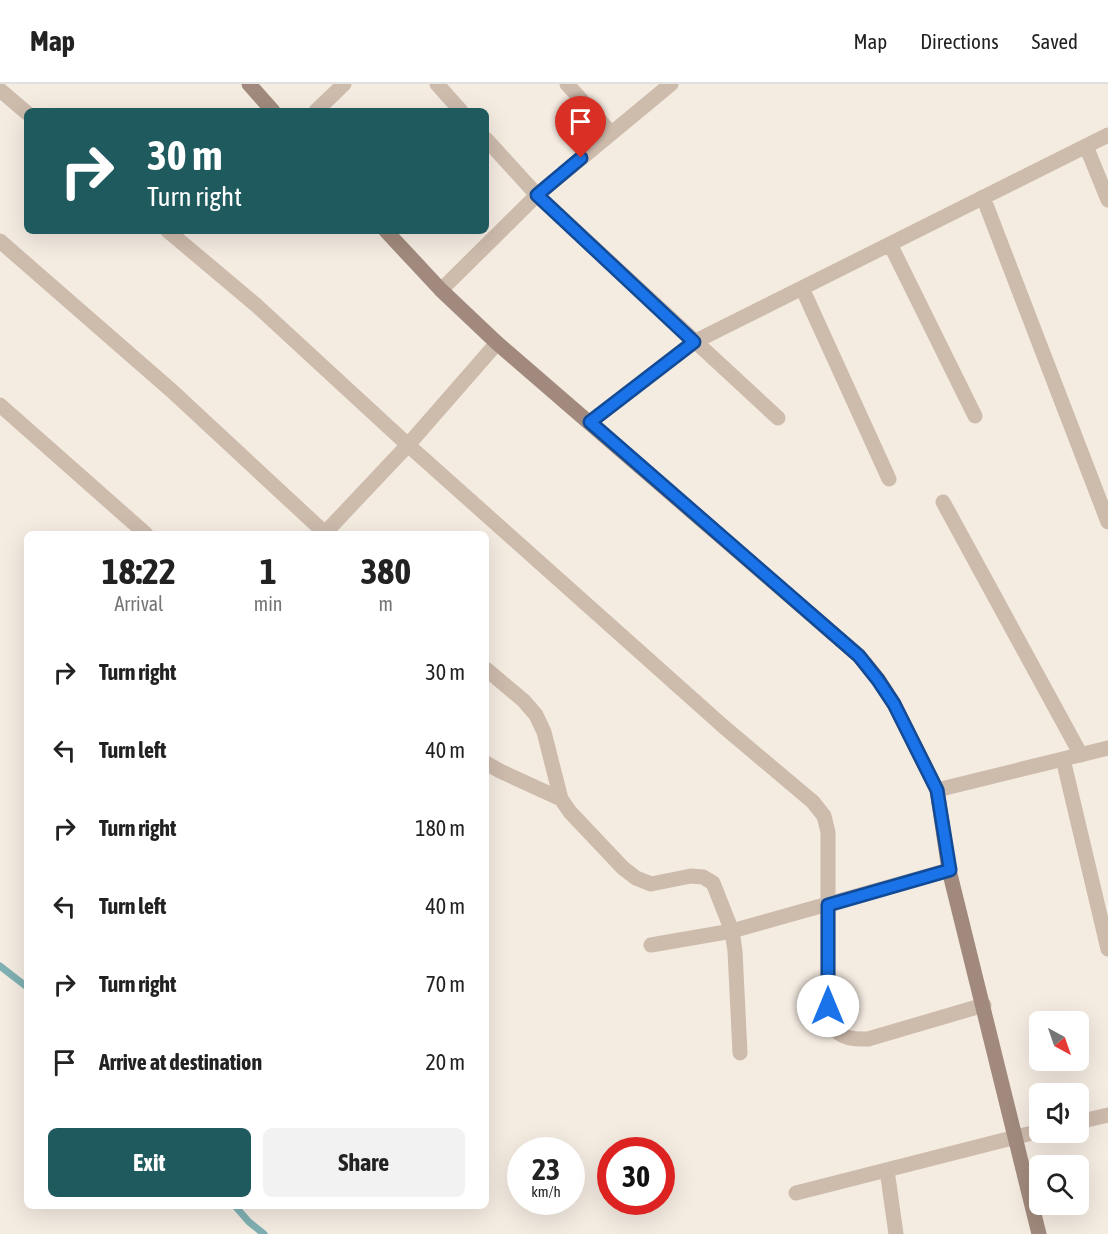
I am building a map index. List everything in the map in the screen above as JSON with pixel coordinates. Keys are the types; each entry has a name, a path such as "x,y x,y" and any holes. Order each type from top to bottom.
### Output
{"street":[{"path":"249,84 270,108"},
{"path":"319,108 344,84"},
{"path":"437,84 458,108"},
{"path":"567,84 611,133"},
{"path":"441,290 537,195 671,84"},
{"path":"0,90 24,110"},
{"path":"590,422 694,342 1108,135"},
{"path":"489,141 537,195 778,418"},
{"path":"1086,146 1108,200"},
{"path":"983,197 1108,522"},
{"path":"172,234 256,305 724,727 813,802 824,816 828,832 828,1006 831,1022 839,1035 854,1039 868,1039 984,1005"},
{"path":"389,234 441,290 497,343 859,656 894,704 937,790 950,870 1039,1234"},
{"path":"0,241 172,391 322,531"},
{"path":"890,244 975,416"},
{"path":"802,288 889,479"},
{"path":"328,531 497,343"},
{"path":"0,405 143,531"},
{"path":"943,502 1081,755"},
{"path":"489,672 524,701 536,715 544,732 561,799 623,868 636,878 651,884 691,876 704,877 713,883 732,932 740,1053"},
{"path":"937,790 1108,748"},
{"path":"1063,759 1108,949"},
{"path":"489,765 561,799"},
{"path":"651,945 732,932 950,870"},
{"path":"1089,1119 1108,1115"},
{"path":"796,1193 1029,1134"},
{"path":"887,1170 896,1234"}],"waterway":[{"path":"0,966 24,985"},
{"path":"238,1209 264,1234"}],"route":[{"path":"581,158 537,195 694,342 590,422 859,656 894,704 937,790 950,870 828,905 828,1006"}]}
